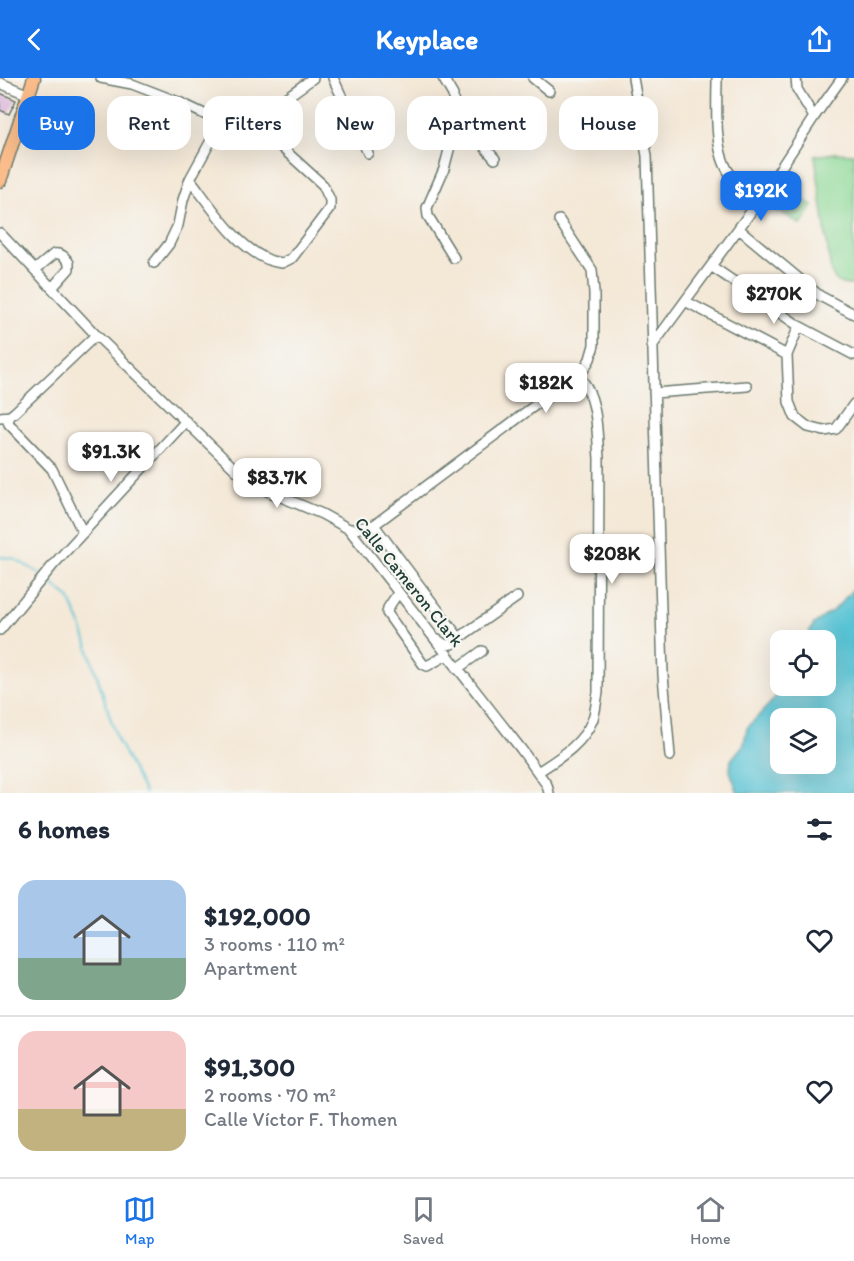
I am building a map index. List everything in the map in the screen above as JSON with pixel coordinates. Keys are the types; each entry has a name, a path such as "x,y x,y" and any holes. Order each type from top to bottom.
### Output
{"main road":[{"path":"0,182 34,78"}],"street":[{"path":"101,78 132,84 203,114"},
{"path":"287,96 313,78"},
{"path":"333,78 368,153"},
{"path":"443,78 453,96"},
{"path":"533,78 549,92"},
{"path":"633,78 647,156 663,675 670,756"},
{"path":"717,78 718,144 722,161 738,183 761,198"},
{"path":"796,78 797,89 814,117"},
{"path":"652,346 761,198 842,78"},
{"path":"0,83 29,95"},
{"path":"154,263 169,244 178,225 190,179 206,150"},
{"path":"190,179 233,234 252,251 269,260 282,263 292,258 330,208 330,200 323,184 285,150"},
{"path":"449,150 444,169 427,208 428,216 454,258"},
{"path":"487,150 495,159"},
{"path":"349,529 374,525 584,369 594,345 592,270 559,220"},
{"path":"739,229 820,296 854,314"},
{"name":"Calle Cameron Clark","path":"0,233 96,335 238,472 267,491 322,513 349,529 538,772 547,785 549,793"},
{"path":"34,270 54,254 66,258 69,269 52,288"},
{"path":"711,266 799,326 854,356"},
{"path":"685,301 787,355"},
{"path":"799,326 787,355 789,402 795,417 808,427 824,431 836,429 854,404"},
{"path":"83,533 52,469 9,424 5,416 96,335"},
{"path":"538,772 569,752 583,737 593,720 598,693 599,458 592,400 586,385 577,374"},
{"path":"654,393 747,386"},
{"path":"0,630 54,564 186,421"},
{"path":"374,525 451,626 456,634 456,640"},
{"path":"398,592 387,613 423,664 428,666 447,655"},
{"path":"431,636 445,645 452,644 517,597"},
{"path":"457,669 482,651"}],"green space":[{"path":"835,153 854,154 854,285 840,283 831,272 815,156"},
{"path":"778,183 813,206 801,225 766,202"}],"water":[{"path":"854,588 854,793 738,793 730,771 731,760 744,744 747,728 776,696 836,696 836,630 811,630 814,624 836,608"}],"building":[{"path":"0,93 16,100 9,114 0,110"}],"waterway":[{"path":"0,557 13,558 41,574"},
{"path":"45,578 69,598 81,625 117,739 145,793"}]}
